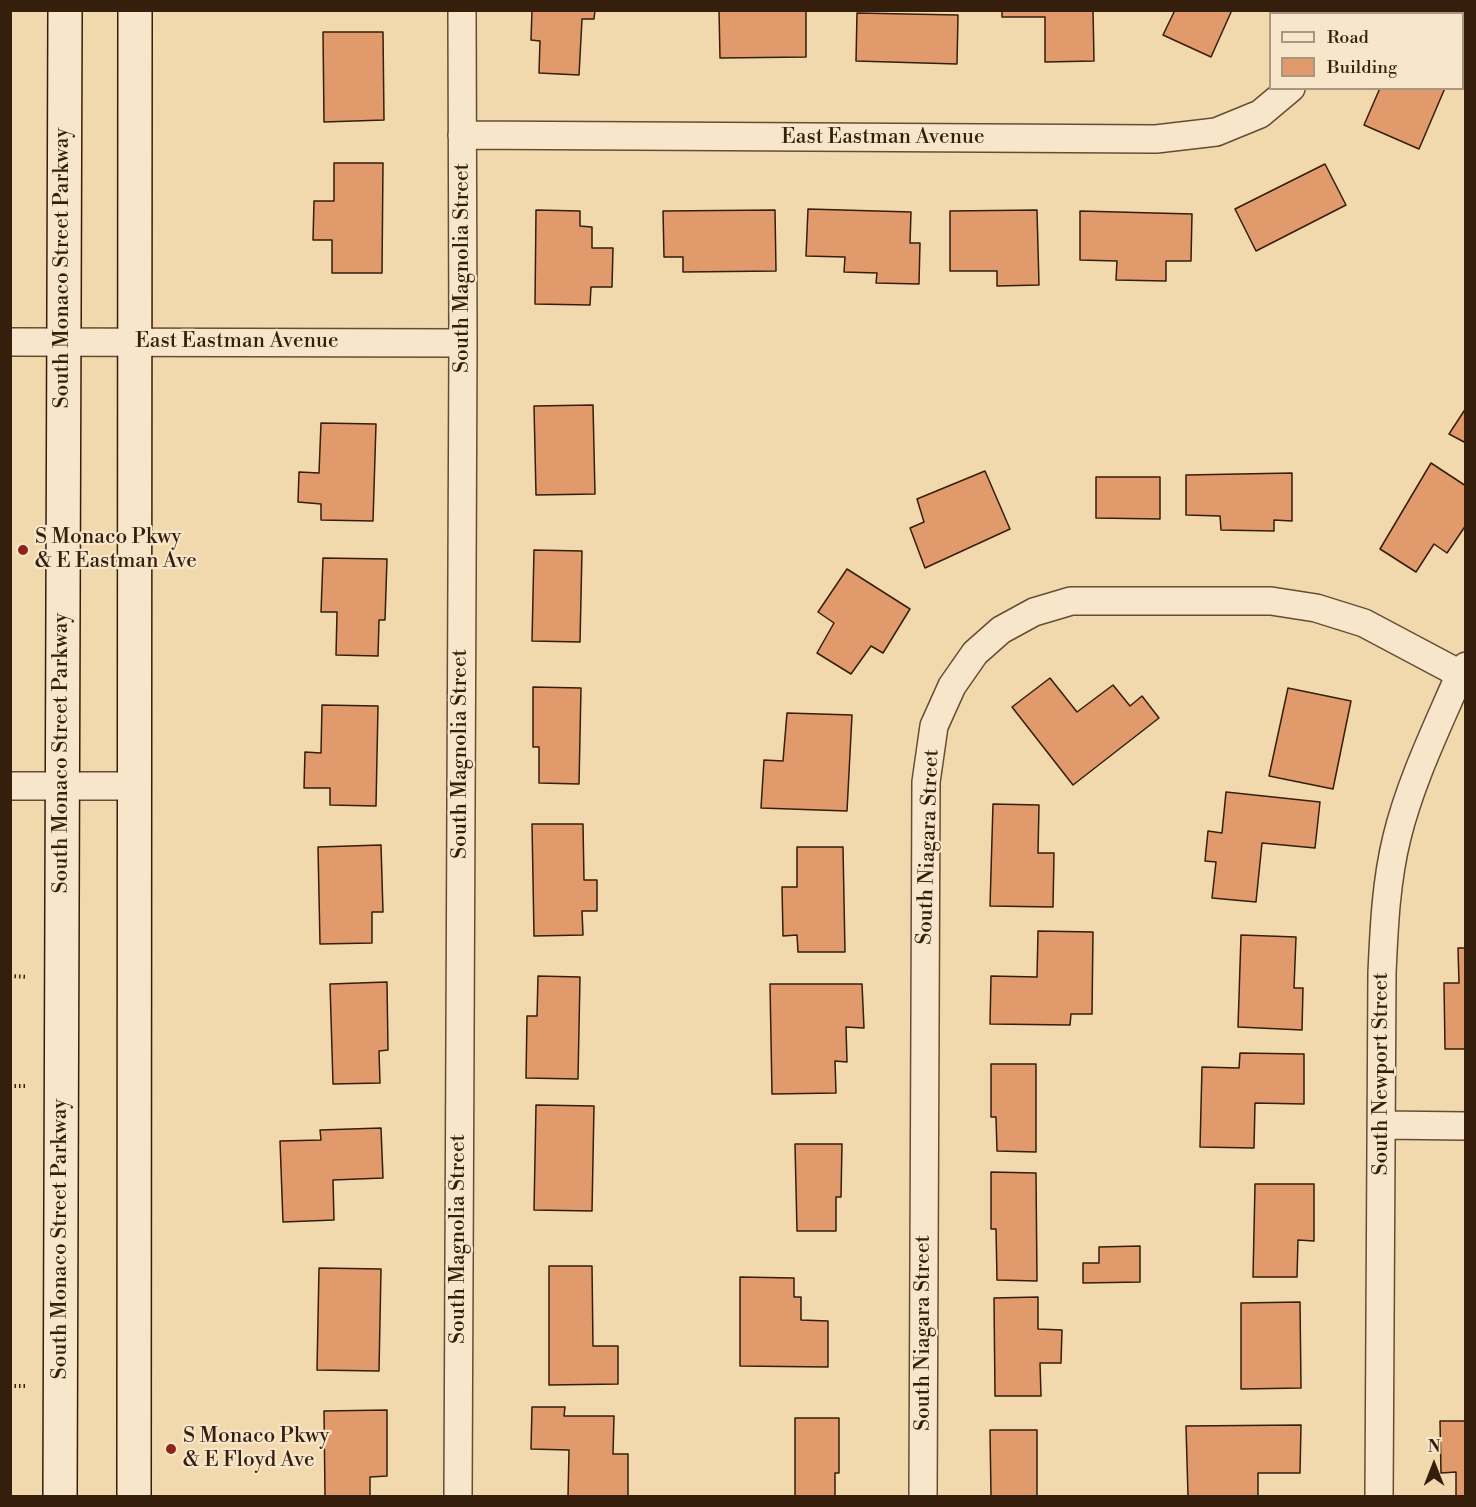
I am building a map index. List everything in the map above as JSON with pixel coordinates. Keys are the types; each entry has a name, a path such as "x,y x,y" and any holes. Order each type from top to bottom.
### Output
{"main road":[{"name":"South Monaco Street Parkway","path":"60,1497 65,10"},
{"path":"134,1497 135,10"}],"street":[{"name":"South Magnolia Street","path":"458,1497 463,343 462,10"},
{"name":"East Eastman Avenue","path":"462,135 1156,139 1216,132 1260,114 1289,90"},
{"name":"East Eastman Avenue","path":"10,342 463,343"},
{"name":"South Niagara Street","path":"923,1497 926,782 934,726 952,686 975,653 1000,630 1034,612 1071,601 1271,601 1316,608 1364,623 1463,670"},
{"name":"South Newport Street","path":"1379,1497 1384,941 1397,837 1415,778 1463,670"},
{"path":"10,786 135,786"},
{"path":"1382,1125 1466,1126"}],"path":[{"path":"10,976 31,977"},
{"path":"10,1086 31,1086"},
{"path":"10,1386 30,1386"}],"building":[{"path":"532,10 595,10 594,19 582,19 579,75 539,73 540,41 531,40"},
{"path":"719,10 806,10 806,57 720,58"},
{"path":"1002,10 1093,10 1094,61 1045,62 1045,17 1002,17"},
{"path":"1175,10 1232,10 1211,57 1163,35"},
{"path":"857,13 958,15 957,64 856,61"},
{"path":"323,32 383,32 384,120 324,122"},
{"path":"1379,90 1444,90 1419,149 1364,125"},
{"path":"334,163 383,163 382,273 332,273 332,240 313,240 314,201 334,201"},
{"path":"1325,164 1346,205 1256,251 1235,209"},
{"path":"808,209 911,212 910,243 920,243 919,284 876,283 877,273 844,272 845,257 806,256"},
{"path":"536,210 580,211 580,226 592,227 592,248 613,248 612,287 591,287 590,305 535,304"},
{"path":"775,210 776,271 683,272 683,257 664,257 663,211"},
{"path":"1037,210 1039,285 997,286 997,271 950,271 950,211"},
{"path":"1080,211 1192,214 1191,261 1166,261 1166,281 1116,280 1117,261 1080,260"},
{"path":"593,405 595,494 536,495 534,406"},
{"path":"1466,408 1466,443 1449,434"},
{"path":"321,423 376,424 373,521 321,520 321,504 298,502 299,472 319,473"},
{"path":"1431,463 1466,486 1466,525 1447,553 1434,544 1416,572 1380,549"},
{"path":"985,471 1010,529 925,568 910,528 924,522 917,499"},
{"path":"1292,473 1292,521 1274,520 1274,531 1221,530 1220,516 1186,515 1186,475"},
{"path":"1096,477 1160,477 1160,519 1096,518"},
{"path":"534,550 582,551 580,642 532,641"},
{"path":"323,558 387,559 385,620 379,620 378,656 336,655 337,612 321,612"},
{"path":"847,569 910,609 883,653 871,646 851,674 817,653 834,623 818,612"},
{"path":"1050,678 1077,712 1113,685 1130,706 1142,696 1159,718 1073,785 1012,707"},
{"path":"533,687 581,688 579,784 539,783 539,747 533,747"},
{"path":"1288,688 1351,701 1333,789 1269,776"},
{"path":"322,705 378,706 376,806 330,805 330,788 304,788 305,752 321,753"},
{"path":"787,713 852,715 847,811 761,808 764,760 783,761"},
{"path":"1226,792 1320,802 1315,848 1262,843 1256,902 1212,898 1216,862 1205,861 1208,831 1222,833"},
{"path":"993,804 1039,805 1038,853 1054,853 1053,907 990,906"},
{"path":"532,824 583,824 584,880 597,880 597,911 582,911 583,935 534,936"},
{"path":"381,845 383,912 372,912 372,943 320,944 318,847"},
{"path":"797,847 843,847 845,952 798,952 797,935 783,936 782,887 797,887"},
{"path":"1038,931 1093,932 1092,1014 1071,1014 1070,1025 990,1024 991,976 1037,977"},
{"path":"1241,935 1296,937 1294,988 1303,988 1302,1030 1238,1027"},
{"path":"1458,948 1466,948 1466,1049 1445,1049 1444,983 1459,983"},
{"path":"538,976 580,977 578,1079 526,1078 527,1016 537,1016"},
{"path":"387,982 388,1050 379,1051 380,1083 333,1084 330,984"},
{"path":"770,984 862,984 864,1028 846,1027 847,1062 835,1061 836,1093 772,1094"},
{"path":"1240,1053 1304,1054 1304,1104 1255,1103 1254,1148 1200,1147 1202,1067 1239,1068"},
{"path":"991,1064 1036,1064 1036,1152 997,1151 996,1117 991,1117"},
{"path":"536,1105 594,1106 592,1211 534,1210"},
{"path":"381,1128 383,1178 333,1180 334,1220 283,1222 280,1141 321,1140 320,1130"},
{"path":"795,1144 842,1144 841,1197 836,1197 836,1231 797,1231"},
{"path":"991,1172 1036,1173 1037,1281 997,1280 996,1229 991,1229"},
{"path":"1255,1184 1314,1184 1314,1241 1298,1240 1297,1277 1253,1277"},
{"path":"1140,1246 1140,1282 1083,1283 1083,1263 1099,1263 1099,1247"},
{"path":"549,1266 592,1266 593,1346 618,1346 618,1384 549,1385"},
{"path":"319,1268 381,1269 379,1371 317,1370"},
{"path":"740,1277 794,1278 794,1297 801,1297 801,1320 828,1321 828,1367 740,1366"},
{"path":"1038,1297 1038,1329 1062,1330 1061,1363 1040,1363 1041,1396 995,1396 994,1298"},
{"path":"1300,1302 1301,1388 1241,1389 1241,1303"},
{"path":"532,1407 565,1407 564,1416 614,1416 613,1454 628,1454 628,1496 568,1496 569,1450 531,1449"},
{"path":"387,1410 387,1476 370,1477 370,1496 325,1496 324,1411"},
{"path":"795,1418 839,1418 839,1473 835,1473 835,1496 795,1496"},
{"path":"1440,1421 1466,1421 1466,1496 1456,1496 1456,1472 1441,1473"},
{"path":"1301,1425 1300,1473 1258,1473 1258,1496 1188,1496 1186,1426"},
{"path":"990,1430 1037,1430 1037,1496 991,1496"}],"place":[{"name":"S Monaco Pkwy & E Eastman Ave","path":"23,550"},
{"name":"S Monaco Pkwy & E Floyd Ave","path":"171,1449"}]}
